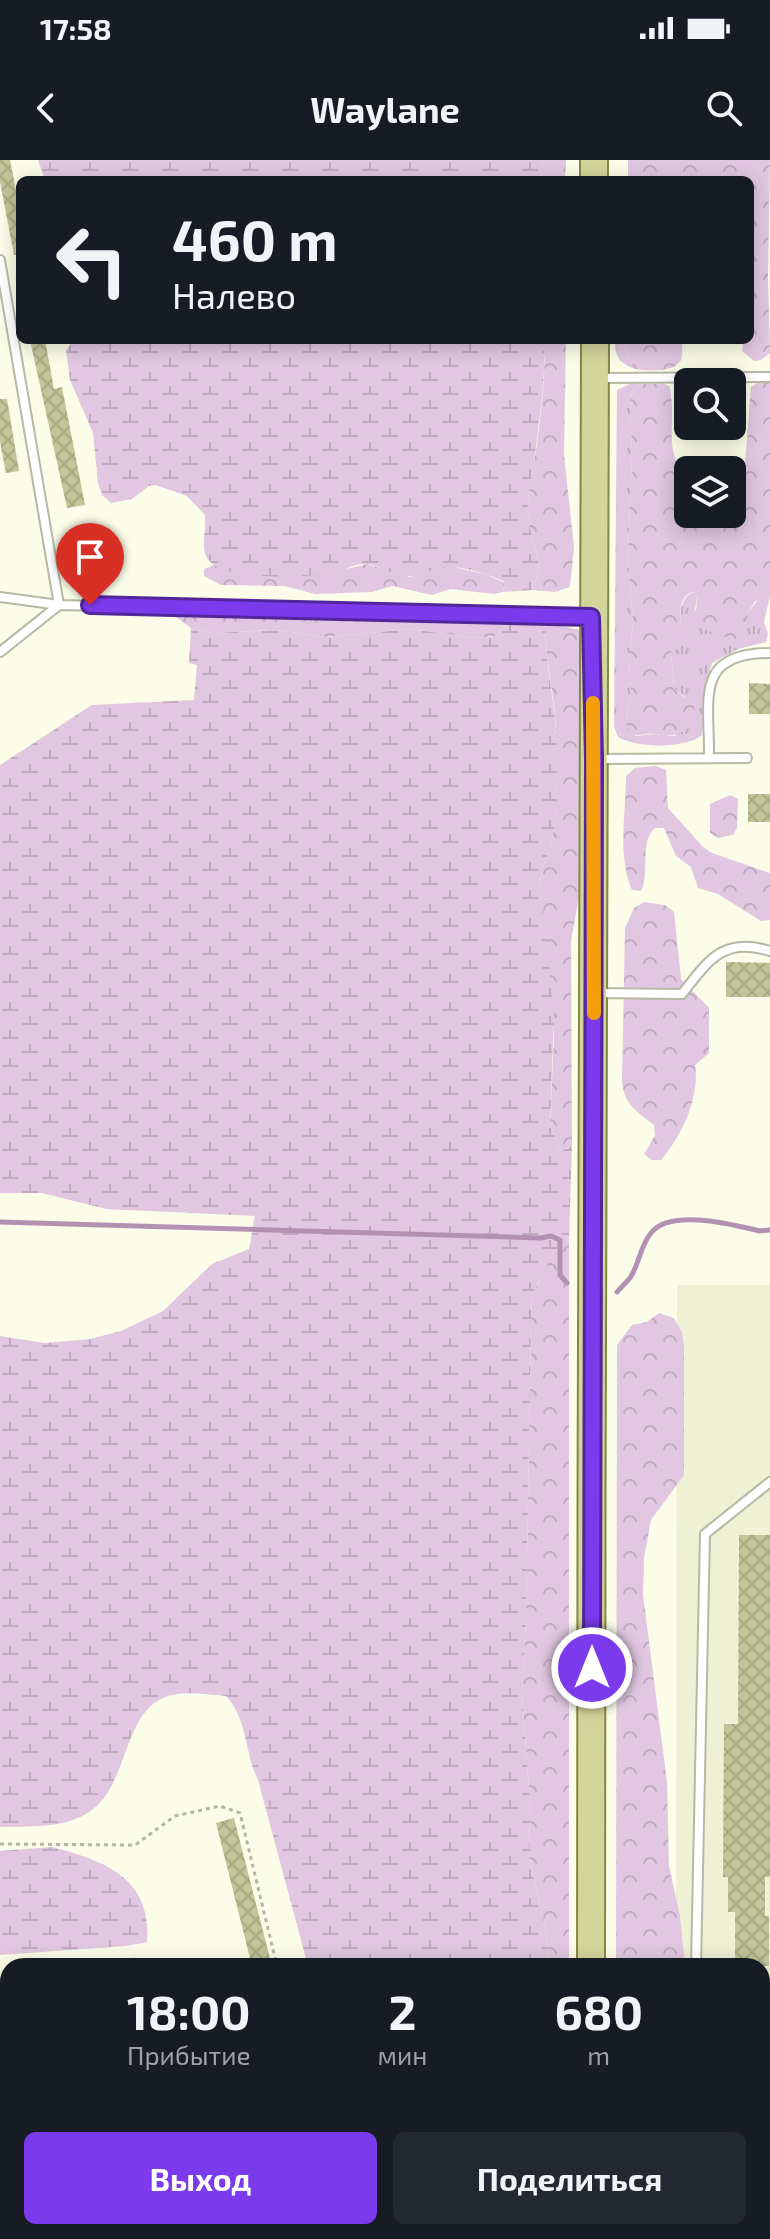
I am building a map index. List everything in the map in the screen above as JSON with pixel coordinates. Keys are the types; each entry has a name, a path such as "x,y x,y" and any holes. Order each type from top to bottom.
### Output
{"main road":[{"path":"591,1958 594,759 591,617 595,344"}],"lane":[{"path":"0,260 59,605"},
{"path":"594,378 770,377"},
{"path":"0,597 59,605 591,617"},
{"path":"0,652 59,605"},
{"path":"709,758 710,685 714,673 723,662 734,656 770,653"},
{"path":"594,759 747,758"},
{"path":"594,993 682,994 712,955 751,945 770,951"},
{"path":"696,1958 705,1534 770,1482"}],"path":[{"path":"0,1844 135,1845 175,1816 220,1806 240,1813 275,1958"}],"shaded area":[{"path":"677,1285 770,1285 770,1958 676,1958"}],"green space":[{"path":"38,160 543,160 541,176 44,176"},
{"path":"543,160 566,160 565,176 541,176"},
{"path":"628,160 770,160 770,353 761,360 754,361 742,351 743,344 754,344 754,176 628,176"},
{"path":"71,344 545,344 528,507 538,559 532,590 503,592 505,582 456,567 408,576 362,564 333,573 286,577 247,575 216,566 205,553 205,515 187,496 156,485 149,486 132,499 111,503 102,495 93,433 70,380 66,350"},
{"path":"545,344 566,344 564,455 574,547 570,587 555,592 532,590 538,559 528,513"},
{"path":"615,344 626,344 627,356 635,369 619,359"},
{"path":"626,344 682,344 681,360 667,369 635,369 627,356"},
{"path":"632,383 639,384 630,396 632,457 628,554 633,623 629,661 631,697 626,720 636,736 675,736 685,697 674,688 671,653 682,645 680,615 687,596 693,592 698,594 695,609 703,629 716,632 748,613 760,597 770,596 764,622 768,634 766,642 738,649 712,663 707,681 702,735 695,740 673,745 626,741 618,737 614,727 617,390"},
{"path":"662,383 669,386 675,456 674,528 746,528 746,456 751,387 757,383 770,383 770,596 755,601 748,613 744,633 734,640 703,629 695,617 698,595 692,592 686,596 680,616 682,645 671,653 674,688 694,706 695,719 683,732 673,735 629,734 626,720 631,697 629,661 633,623 628,554 632,457 630,396 639,384"},
{"path":"367,564 410,577 442,567 454,567 485,574 505,583 503,592 494,594 450,589 432,595 392,586 372,592 315,594 285,586 221,585 204,576 204,569 214,565 235,572 325,574"},
{"path":"173,615 508,623 496,636 475,638 411,629 326,637 277,630 212,633 191,628"},
{"path":"508,623 546,623 555,721 556,810 553,835 540,882 554,1013 550,1125 561,1151 572,1146 569,1238 552,1254 532,1295 522,1692 530,1860 549,1958 306,1958 242,1725 226,1696 180,1694 165,1697 151,1706 133,1734 112,1785 89,1812 58,1824 0,1827 0,1336 45,1343 90,1339 121,1331 163,1311 212,1264 249,1249 255,1216 106,1209 42,1193 0,1193 0,765 92,705 194,700 197,665 189,663 191,628 212,633 277,630 326,637 411,629 475,638 496,636"},
{"path":"546,623 581,630 582,880 571,941 572,1146 561,1151 550,1125 554,1036 540,882 553,835 556,798 555,721"},
{"path":"656,766 666,770 668,808 703,847 770,873 770,920 761,921 718,894 698,888 691,867 676,856 664,828 655,828 650,834 644,883 641,891 632,890 627,877 623,834 626,776 635,768"},
{"path":"730,795 738,799 737,828 733,835 718,838 710,833 710,804"},
{"path":"644,902 665,905 674,912 681,979 709,1008 709,1053 695,1065 695,1090 688,1116 661,1160 652,1160 644,1154 655,1135 654,1125 629,1102 622,1082 625,928 634,908"},
{"path":"569,1238 569,1958 549,1958 530,1860 522,1692 532,1295 552,1254"},
{"path":"659,1313 674,1318 682,1332 684,1348 684,1475 651,1520 644,1558 643,1595 667,1782 669,1866 680,1916 684,1958 616,1958 617,1345 632,1325 647,1322"},
{"path":"52,1847 107,1866 133,1888 142,1902 147,1920 147,1942 0,1955 0,1851"}],"building":[{"path":"0,160 10,160 16,190 16,255 14,255 0,182"},
{"path":"31,344 46,344 54,389 62,387 85,505 67,508"},
{"path":"0,399 7,399 19,471 6,473 0,442"},
{"path":"80,555 83,574 69,577 66,558"},
{"path":"749,683 770,684 770,714 749,714"},
{"path":"748,794 770,794 770,822 748,822"},
{"path":"726,962 770,963 770,997 726,997"},
{"path":"739,1535 770,1535 770,1877 765,1877 769,1958 735,1958 735,1912 728,1912 728,1877 723,1877 724,1724 738,1724"},
{"path":"234,1818 270,1958 250,1958 216,1823"}],"waterway":[{"path":"617,1292 633,1273 647,1238 660,1225 672,1221 703,1220 760,1231 770,1230"},
{"path":"0,1222 551,1236 560,1240 560,1275 567,1283"}],"slow traffic":[{"path":"593,703 594,1013"}],"route":[{"path":"90,605 591,617 594,759 592,1668"}]}
